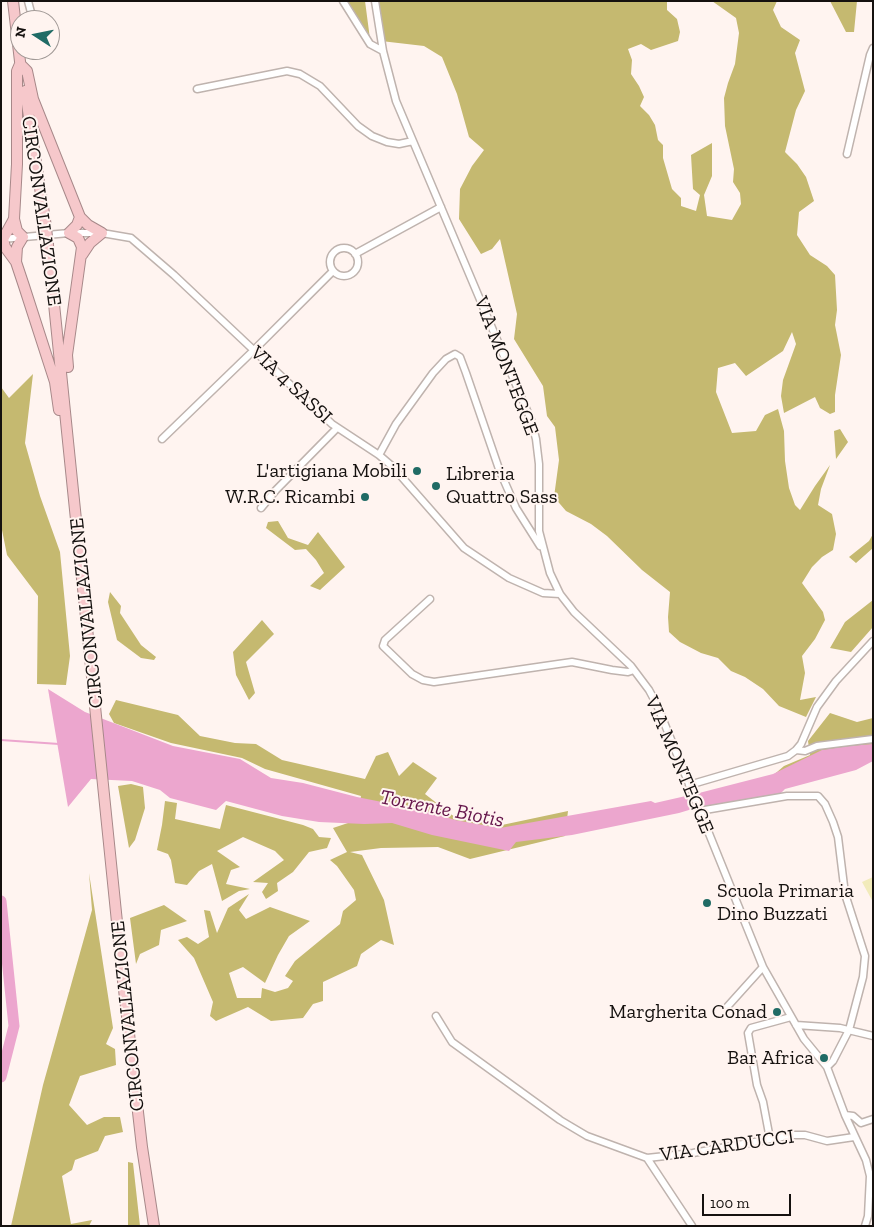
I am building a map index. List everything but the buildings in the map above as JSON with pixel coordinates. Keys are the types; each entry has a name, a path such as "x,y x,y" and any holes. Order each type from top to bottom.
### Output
{"highway":[{"name":"CIRCONVALLAZIONE","path":"13,1 20,64 48,245 123,982 142,1147 154,1226"},
{"path":"16,262 17,246 23,237 18,231 14,219 17,164 17,71 20,64 27,71 33,100 80,217 88,225 102,233 90,244 82,256"},
{"path":"69,437 71,434 67,355 82,256 81,242 69,233 77,225 80,217"},
{"path":"14,219 2,239 5,247 16,262 55,382 62,427 69,437"}],"street":[{"path":"343,1 370,44 383,51"},
{"name":"VIA MONTEGGE","path":"375,1 383,51 396,102 531,420 536,439 539,464 539,531 550,573 560,594 574,612 634,670 649,690 657,705 763,966 804,1038 827,1067 854,1137 866,1160 870,1176 868,1222"},
{"path":"847,154 873,48"},
{"path":"197,89 287,71 300,74 320,86 358,126 372,136 399,144 413,141"},
{"path":"356,254 441,207"},
{"name":"VIA 4 SASSI","path":"2,239 69,233 102,233 131,238 337,428 380,455 393,467 464,548 509,578 543,592 560,594"},
{"path":"346,248 356,254 358,262 355,270 348,276 340,276 333,271 330,260 335,250 346,248"},
{"path":"162,439 333,271"},
{"path":"380,455 396,424 432,373 446,359 455,354 460,357 499,469 516,508 543,549"},
{"path":"262,508 276,490 337,428"},
{"path":"430,599 385,640 383,646 412,674 422,680 434,682 572,662 612,670 628,672 634,670"},
{"path":"689,785 788,756 796,750 801,744 817,707 836,681 873,641"},
{"path":"796,750 805,751 817,746 873,739"},
{"path":"698,808 787,796 818,796 833,822 838,837 845,894 865,956 863,977 849,1030 827,1067"},
{"path":"727,1006 763,966"},
{"name":"VIA CARDUCCI","path":"436,1016 452,1042 560,1120 588,1136 647,1158 693,1152 793,1134 827,1141 854,1137"},
{"path":"770,1139 763,1102 757,1085 748,1033 751,1028 791,1017"},
{"path":"796,1025 823,1026 873,1036"},
{"path":"845,1115 854,1116 861,1123 873,1119"},
{"path":"647,1158 692,1226"}],"shaded area":[{"path":"347,1 365,1 370,39"},
{"path":"375,1 667,1 667,10 677,19 680,32 678,41 651,50 641,44 628,49 632,60 631,74 644,97 640,106 655,125 658,140 663,145 663,158 672,189 681,198 681,206 696,211 700,195 693,189 691,155 712,143 712,176 704,195 707,216 732,220 741,204 740,193 733,182 734,169 725,126 724,98 735,64 739,33 736,18 712,1 777,1 773,10 781,27 800,40 795,53 805,91 796,110 785,152 806,177 814,201 799,212 797,235 810,255 827,266 835,275 837,310 835,325 841,355 835,395 835,412 830,414 820,408 815,397 784,413 781,396 783,380 796,344 792,332 783,351 746,376 735,363 718,368 716,392 732,433 756,431 765,415 778,409 784,431 785,461 789,488 795,505 800,510 830,465 821,489 818,505 832,514 836,534 833,550 812,567 802,583 823,612 825,620 815,639 802,656 805,673 800,700 816,697 806,717 779,706 763,689 745,677 731,671 718,658 701,653 680,642 669,632 670,592 642,570 607,536 591,524 566,511 554,497 559,460 555,427 547,416 543,386 514,339 517,314 500,239 492,249 481,254 459,219 460,189 472,166 484,150 469,137 457,94 442,57 424,46 381,41"},
{"path":"830,1 857,1 854,32 846,32"},
{"path":"33,374 25,443 40,496 60,552 70,656 66,685 37,684 38,596 7,555 1,525 1,387 9,398"},
{"path":"840,429 848,442 836,459 834,431"},
{"path":"278,521 288,538 308,545 318,532 345,567 320,590 310,586 324,573 306,549 295,550 266,528 268,522"},
{"path":"873,534 873,548 856,563 849,557 869,541"},
{"path":"110,592 121,606 120,613 141,645 156,657 154,660 141,658 117,640 108,602"},
{"path":"873,600 873,627 851,652 830,648 845,622"},
{"path":"262,620 274,634 246,662 255,693 249,700 236,675 233,652"},
{"path":"48,689 85,712 173,746 240,759 271,778 303,783 357,797 427,811 455,820 500,828 651,801 655,803 699,793 773,774 822,750 873,744 873,761 856,770 785,789 780,794 710,807 702,806 679,813 572,835 516,842 509,851 432,835 392,823 319,822 282,816 226,801 216,810 170,798 160,790 132,781 91,779 68,807"},
{"path":"116,700 178,715 200,736 235,743 256,744 282,760 365,779 376,756 388,752 399,776 413,762 437,778 425,794 456,818 502,825 568,811 565,836 470,859 438,847 381,848 350,852 362,855 384,900 394,945 381,940 361,954 357,966 323,982 323,1001 313,1004 303,1018 271,1021 248,1007 216,1021 210,1016 213,1002 194,958 178,940 187,937 198,944 209,937 204,910 210,911 217,933 228,908 249,894 239,910 246,919 270,907 310,921 289,936 265,983 243,967 229,973 237,998 261,998 262,988 275,992 288,988 293,981 285,976 295,961 340,924 343,911 356,900 354,890 337,866 330,860 347,852 333,828 357,820 361,796 265,769 242,758 171,743 114,723 109,714"},
{"path":"830,713 857,722 873,718 873,759 770,778 784,766 810,755 808,741"},
{"path":"131,784 143,787 145,808 135,840 129,848 118,786"},
{"path":"165,801 177,803 175,819 220,829 226,805 303,825 313,829 319,837 331,838 327,848 309,852 293,872 277,883 278,891 266,899 262,892 268,883 253,882 284,860 275,851 243,837 217,851 240,867 231,870 226,884 250,889 239,891 222,901 212,864 199,871 187,885 175,883 171,860 168,854 157,850"},
{"path":"89,873 113,1028 106,1044 115,1049 116,1065 80,1076 69,1105 87,1125 104,1117 120,1117 123,1132 105,1136 98,1151 75,1160 72,1170 62,1176 71,1224 92,1220 89,1226 11,1226 43,1085 92,910"},
{"path":"873,877 873,902 862,882"},
{"path":"164,905 187,921 161,930 159,945 140,954 136,964 130,918"},
{"path":"128,1162 133,1163 140,1226 128,1226"}],"waterway":[{"name":"Torrente Biotis","path":"1,740 59,744"},
{"path":"1,901 14,1026 1,1077"}],"place":[{"name":"L'artigiana Mobili","path":"417,471"},
{"name":"Libreria Quattro Sass","path":"436,486"},
{"name":"W.R.C. Ricambi","path":"365,497"},
{"name":"Scuola Primaria Dino Buzzati","path":"707,903"},
{"name":"Margherita Conad","path":"777,1012"},
{"name":"Bar Africa","path":"824,1058"}]}
